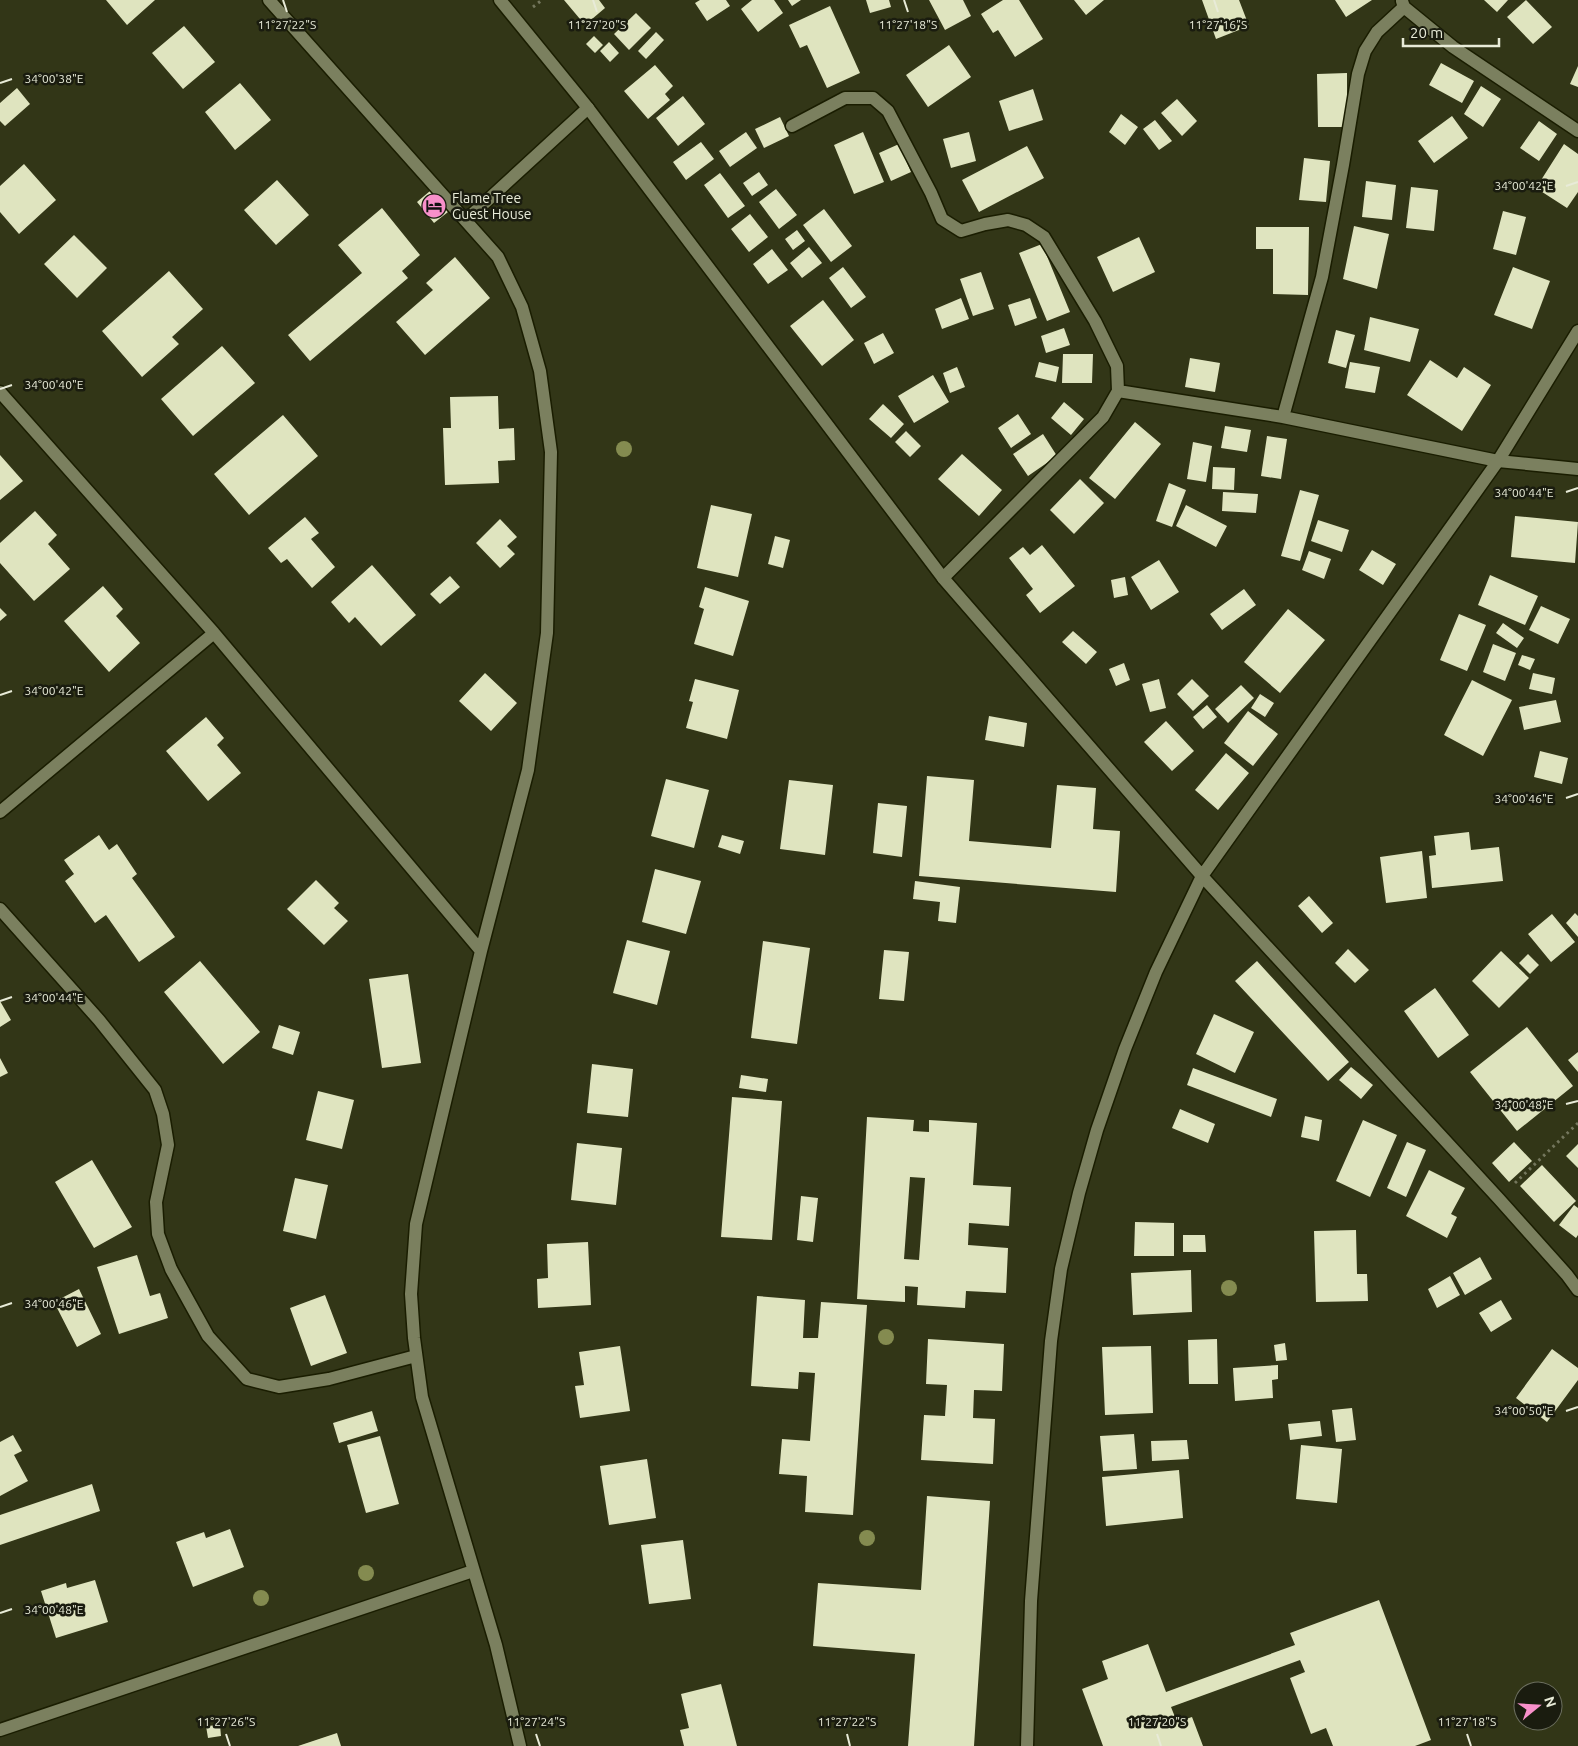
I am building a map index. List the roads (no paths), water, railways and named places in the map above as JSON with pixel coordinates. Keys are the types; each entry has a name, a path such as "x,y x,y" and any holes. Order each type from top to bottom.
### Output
{"street":[{"path":"269,0 498,257 522,307 540,371 551,452 547,632 528,770 481,951 416,1224 411,1294 416,1356 422,1397 496,1645 520,1746"},
{"path":"500,0 588,108 943,578 1202,876 1499,1199 1567,1275 1578,1290"},
{"path":"1283,417 1322,278 1358,74 1365,52 1377,32 1403,4 1453,47 1578,132"},
{"path":"792,126 845,98 873,98 888,111 931,193 942,219 960,231 1008,220 1026,225 1044,237 1095,321 1117,366 1118,392 1103,417 943,578"},
{"path":"466,220 588,108"},
{"path":"1027,1746 1031,1601 1051,1341 1061,1269 1079,1193 1097,1130 1125,1049 1156,972 1202,876 1498,461 1578,331"},
{"path":"0,392 214,633 481,951"},
{"path":"1118,392 1283,417 1498,461 1578,469"},
{"path":"0,812 214,633"},
{"path":"0,909 100,1020 155,1090 164,1114 168,1144 156,1202 158,1234 171,1269 208,1336 247,1379 279,1387 329,1379 416,1356"},
{"path":"0,1730 473,1571"}],"place":[{"name":"Flame Tree Guest House","path":"434,206"}]}
